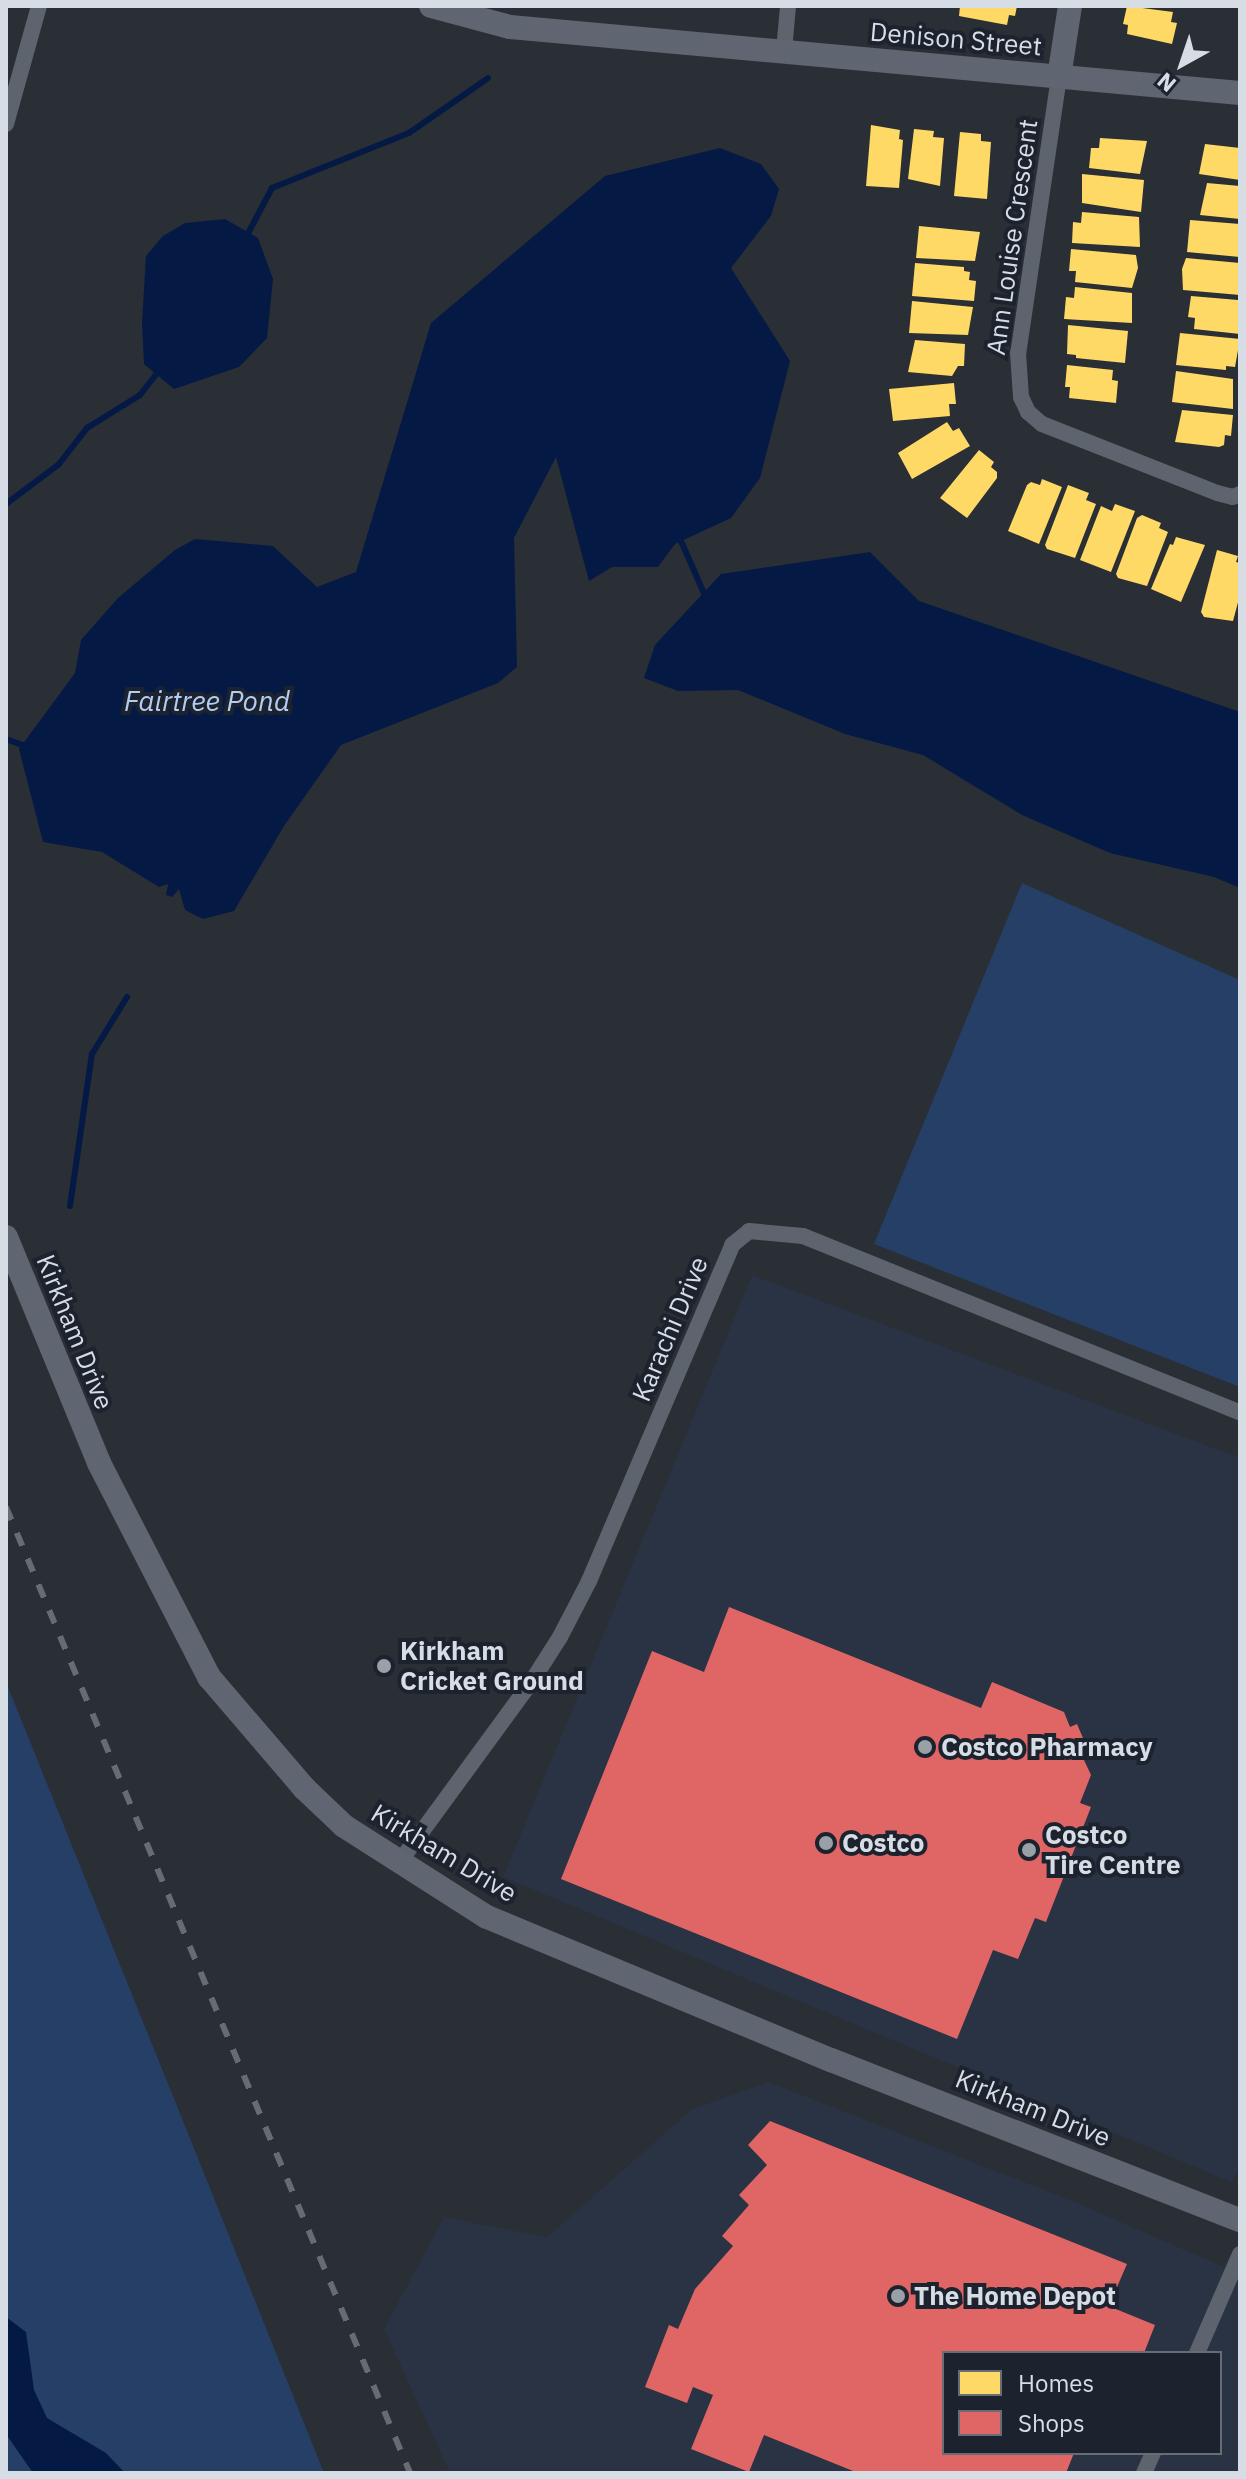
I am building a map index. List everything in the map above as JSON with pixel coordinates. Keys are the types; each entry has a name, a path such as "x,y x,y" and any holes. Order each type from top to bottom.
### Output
{"street":[{"path":"6,124 39,6"},
{"name":"Denison Street","path":"431,6 510,27 1240,93"},
{"path":"784,51 788,6"},
{"path":"1059,77 1070,6"},
{"name":"Ann Louise Crescent","path":"1059,77 1018,353 1021,397 1028,412 1042,424 1217,493 1233,497 1240,494"},
{"name":"Karachi Drive","path":"401,1860 532,1681 560,1637 589,1581 732,1245 749,1231 803,1236 1240,1413"},
{"name":"Kirkham Drive","path":"6,1237 99,1463 209,1677 323,1808 344,1826 487,1917 831,2060 1240,2220"},
{"path":"1198,2351 1240,2254"}],"shaded area":[{"path":"1022,883 1240,980 1240,1387 874,1244"},
{"path":"752,1275 1240,1458 1240,2169 1231,2182 503,1877"},
{"path":"6,1682 181,2116 324,2473 6,2473"},
{"path":"769,2082 1075,2202 1240,2274 1240,2473 450,2473 384,2329 444,2217 547,2237 692,2109"}],"water":[{"name":"Fairtree Pond","path":"720,148 761,164 779,189 771,216 731,268 790,361 760,478 731,518 675,544 658,567 612,567 589,581 556,457 514,538 517,667 498,683 341,745 284,826 234,911 203,919 185,910 179,889 172,897 166,895 168,884 159,887 102,852 43,842 19,749 75,673 81,640 118,598 175,550 195,539 273,546 317,587 356,572 431,323 605,176"},
{"path":"225,219 258,238 273,279 267,338 239,367 174,389 144,364 142,323 146,256 163,236 185,223"},
{"path":"870,552 919,601 1240,712 1240,888 1214,877 1110,853 1022,815 923,755 845,734 738,690 678,691 644,678 655,645 721,574"},
{"path":"6,2317 26,2332 34,2390 47,2418 106,2453 125,2473 33,2473 6,2434"}],"building: Homes":[{"path":"960,6 1017,6 1015,16 1009,15 1007,25 959,16"},
{"path":"1127,6 1173,12 1171,22 1177,23 1172,44 1127,34 1128,25 1123,24"},
{"path":"871,125 900,130 899,139 903,140 899,188 866,186"},
{"path":"914,129 934,131 933,137 944,138 940,186 908,179"},
{"path":"960,132 981,134 981,141 991,142 987,199 954,196"},
{"path":"1100,138 1147,141 1140,174 1089,168 1091,148 1099,148"},
{"path":"1205,144 1240,148 1240,180 1199,174"},
{"path":"1082,174 1144,180 1141,212 1082,203"},
{"path":"1207,183 1240,186 1240,219 1200,215"},
{"path":"1082,212 1139,217 1140,247 1072,243 1073,222 1081,223"},
{"path":"1190,220 1240,224 1240,257 1187,252"},
{"path":"919,226 980,232 975,261 916,258"},
{"path":"1071,249 1136,255 1138,268 1132,288 1075,282 1076,271 1069,271"},
{"path":"1186,258 1240,263 1240,295 1183,290 1182,269"},
{"path":"915,263 964,267 964,271 970,272 969,280 976,281 974,301 912,296"},
{"path":"1075,287 1132,293 1132,323 1064,319 1066,297 1074,298"},
{"path":"1191,296 1238,300 1240,334 1194,329 1195,318 1188,317"},
{"path":"912,301 973,307 968,335 909,333"},
{"path":"1068,325 1128,331 1125,363 1076,358 1076,355 1067,354"},
{"path":"1180,333 1240,339 1235,367 1226,366 1226,370 1176,365"},
{"path":"915,340 965,344 964,366 958,366 952,376 908,372"},
{"path":"1067,365 1113,370 1112,380 1118,381 1116,403 1069,398 1070,387 1065,387"},
{"path":"1176,371 1233,379 1233,409 1172,402"},
{"path":"954,383 956,404 949,404 950,416 893,421 889,389"},
{"path":"1182,410 1233,415 1231,436 1225,435 1224,445 1219,447 1175,442"},
{"path":"947,422 953,431 959,428 970,446 912,479 898,453"},
{"path":"979,450 994,462 991,467 997,472 997,478 967,518 940,498"},
{"path":"1042,479 1062,487 1039,544 1008,531 1027,485 1031,482 1040,485"},
{"path":"1068,485 1089,493 1086,500 1096,504 1075,558 1047,549 1045,545"},
{"path":"1115,504 1135,511 1111,572 1080,560 1101,506 1112,511"},
{"path":"1142,515 1161,523 1159,528 1168,532 1147,586 1118,578 1116,574 1137,518"},
{"path":"1176,537 1205,545 1181,602 1151,589"},
{"path":"1217,550 1238,556 1236,562 1240,563 1240,595 1233,621 1204,617 1201,612"}],"building: Shops":[{"name":"Costco","path":"729,1607 981,1708 992,1682 1064,1712 1070,1727 1077,1724 1091,1757 1084,1760 1091,1775 1080,1803 1091,1807 1046,1922 1035,1918 1018,1959 993,1950 957,2039 561,1879 652,1651 704,1672"},
{"name":"The Home Depot","path":"770,2121 1127,2264 1117,2287 1109,2284 1101,2303 1155,2325 1145,2351 942,2351 942,2455 1073,2455 1066,2473 858,2473 764,2435 749,2472 691,2449 713,2395 693,2387 687,2403 645,2387 669,2325 678,2329 695,2289 733,2246 722,2236 749,2205 739,2195 767,2165 748,2145"}],"waterway":[{"path":"245,239 272,188 409,133 488,78"},
{"path":"6,504 59,464 87,428 140,395 161,368"},
{"path":"678,534 707,600"},
{"path":"6,739 28,747"},
{"path":"70,1206 92,1054 127,997"}],"railway":[{"path":"6,1507 410,2473"}],"place":[{"name":"Kirkham Cricket Ground","path":"384,1666"},
{"name":"Costco Pharmacy","path":"925,1747"},
{"name":"Costco","path":"826,1843"},
{"name":"Costco Tire Centre","path":"1029,1850"},
{"name":"The Home Depot","path":"898,2296"}]}
